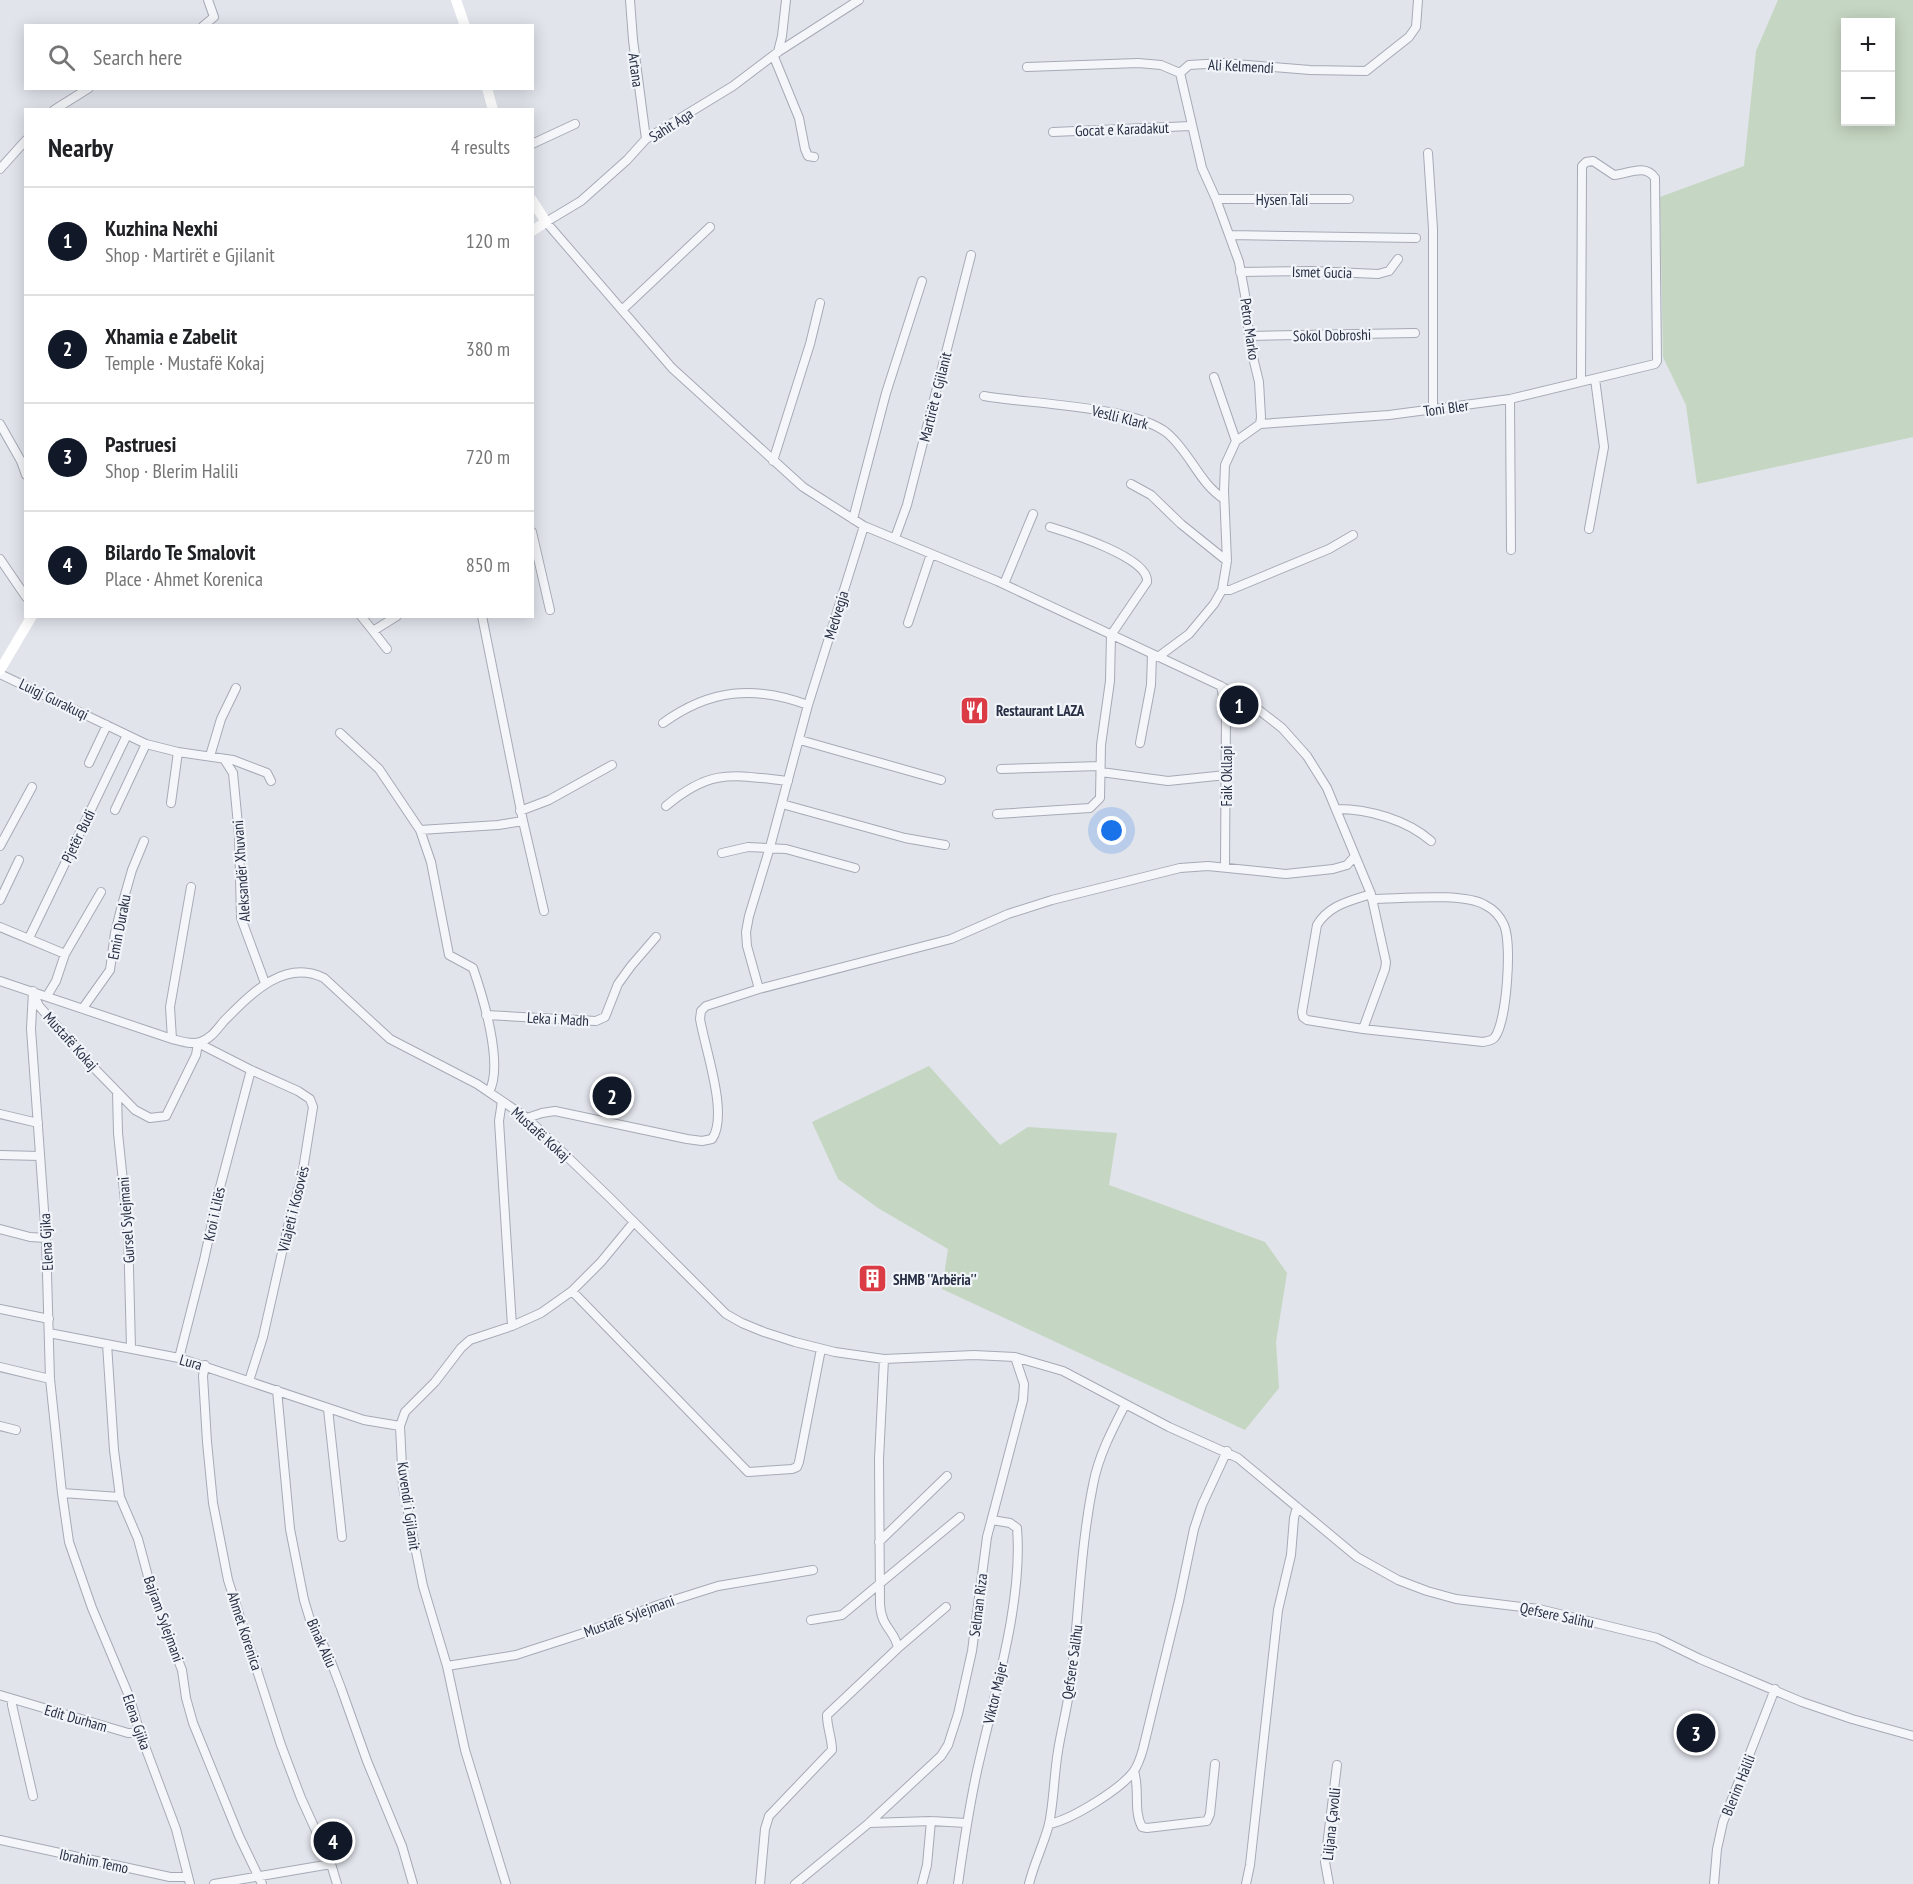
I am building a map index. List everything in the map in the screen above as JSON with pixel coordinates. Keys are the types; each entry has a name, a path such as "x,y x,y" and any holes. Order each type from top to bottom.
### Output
{"street":[{"path":"205,24 214,17 208,0"},
{"path":"456,0 464,24"},
{"name":"Artana","path":"630,0 646,139"},
{"path":"786,0 782,36 776,54 799,118 805,149 808,156 814,157"},
{"path":"840,0 840,11"},
{"name":"Sahit Aga","path":"546,222 582,201 627,160 646,139 733,86 776,54 859,0"},
{"name":"Ali Kelmendi","path":"1180,73 1189,65 1223,63 1310,70 1366,71 1409,37 1416,27 1418,0"},
{"path":"1027,67 1138,63 1161,64 1180,73"},
{"name":"Petro Marko","path":"1180,73 1202,168 1230,236 1240,272 1249,336 1259,382 1260,424"},
{"path":"57,108 86,90"},
{"path":"488,90 492,108"},
{"path":"534,143 575,124"},
{"name":"Gocat e Karadakut","path":"1053,132 1191,126"},
{"path":"0,169 24,142"},
{"path":"1428,153 1433,229 1433,410"},
{"name":"Toni Bler","path":"1260,424 1433,410 1510,399 1595,379 1655,364 1658,356 1655,178 1647,171 1634,170 1614,175 1593,161 1586,162 1582,166 1581,382"},
{"name":"Hysen Tali","path":"1216,199 1349,199"},
{"path":"534,204 546,222 672,368 802,487 864,526 1004,584 1221,686 1256,707 1282,728 1307,756 1327,788 1371,897 1386,962 1362,1029"},
{"path":"534,230 546,222"},
{"path":"622,310 710,227"},
{"path":"1230,236 1416,238"},
{"name":"Martirët e Gjilanit","path":"895,538 907,505 971,255"},
{"name":"Ismet Gucia","path":"1240,272 1312,271 1378,274 1389,271 1398,259"},
{"path":"854,519 886,393 922,281"},
{"path":"773,461 810,344 820,303"},
{"name":"Sokol Dobroshi","path":"1249,336 1415,333"},
{"path":"1214,377 1236,441"},
{"path":"1589,529 1604,447 1595,379"},
{"name":"Veslli Klark","path":"984,396 1104,412 1151,424 1167,433 1183,448 1198,474 1224,499"},
{"path":"1510,399 1511,550"},
{"path":"0,424 24,469"},
{"path":"1140,743 1155,656 1189,634 1214,604 1222,590 1227,561 1225,465 1236,441 1260,424"},
{"path":"1131,484 1151,495 1181,524 1227,561"},
{"path":"1004,584 1033,514"},
{"name":"Medvegja","path":"759,989 747,946 746,932 749,916 808,705 864,526"},
{"path":"997,814 1090,808 1100,798 1101,745 1110,681 1111,635 1147,582 1143,569 1134,561 1090,540 1050,527"},
{"path":"1222,590 1230,590 1329,549 1353,535"},
{"path":"534,541 550,610"},
{"path":"908,623 931,554"},
{"path":"0,559 24,594"},
{"path":"0,672 31,618"},
{"path":"363,618 387,649"},
{"path":"373,631 394,618"},
{"path":"482,618 520,811 544,911"},
{"name":"Luigj Gurakuqi","path":"0,672 146,744 178,752 233,760 267,773 271,781"},
{"name":"Faik Okllapi","path":"1221,686 1226,712 1225,867"},
{"path":"210,756 221,719 236,688"},
{"path":"663,723 681,710 703,700 729,693 758,693 787,697 808,705"},
{"name":"Luigj Gurakuqi","path":"89,763 107,725"},
{"path":"340,733 379,769 420,830 431,862 449,955 473,968 481,989 493,1044 495,1069 494,1084 489,1092"},
{"name":"Pjetër Budi","path":"29,938 128,735"},
{"path":"800,740 941,780"},
{"path":"115,810 146,744"},
{"path":"171,803 178,752"},
{"name":"Aleksandër Xhuvani","path":"224,759 233,773 242,918 265,983"},
{"path":"520,811 549,800 612,765"},
{"path":"1001,769 1100,769 1168,781 1226,775"},
{"path":"666,806 685,790 710,778 734,776 788,781"},
{"path":"0,846 32,787"},
{"path":"782,804 905,838 945,845"},
{"path":"1337,809 1354,809 1376,814 1415,830 1431,842"},
{"path":"420,830 498,825 523,821"},
{"name":"Emin Duraku","path":"83,1008 110,970 115,933 122,905 132,870 144,842"},
{"path":"722,853 748,847 770,847 786,849 855,868"},
{"path":"527,1118 555,1111 687,1140 712,1139 717,1131 719,1113 712,1069 700,1019 701,1011 706,1006 759,989 951,939 1008,914 1052,900 1180,868 1208,866 1286,874 1312,872 1347,865 1355,856"},
{"path":"0,900 19,860"},
{"path":"172,1039 170,1007 191,887"},
{"name":"Mustafë Kokaj","path":"47,996 56,981 65,954 101,892"},
{"path":"1371,897 1471,899 1494,910 1504,925 1508,942 1505,1007 1495,1037 1491,1041 1362,1029 1307,1020 1303,1017 1317,925 1331,908 1371,897"},
{"path":"0,927 65,954"},
{"name":"Leka i Madh","path":"486,1015 596,1021 606,1017 618,984 656,937"},
{"name":"Mustafë Kokaj","path":"0,981 172,1039 186,1043 198,1043 209,1038 244,1001 265,983 280,976 313,972 324,978 390,1039 489,1092 527,1118 726,1314 764,1332 821,1349 884,1359"},
{"name":"Mustafë Kokaj","path":"33,991 39,1006 117,1092 135,1110 150,1118 166,1116 196,1055 198,1043"},
{"name":"Elena Gjika","path":"33,991 31,1029 46,1238 50,1379 69,1542 92,1608 129,1696 140,1733 176,1828 189,1881"},
{"name":"Mustafë Kokaj","path":"198,1043 251,1070"},
{"name":"Kroi i Lilës","path":"179,1358 251,1070"},
{"name":"Vilajeti i Kosovës","path":"249,1381 263,1337 288,1226 302,1176 313,1107 310,1099 298,1091 251,1070"},
{"name":"Gursel Sylejmani","path":"117,1092 118,1133 128,1230 131,1348"},
{"path":"502,1101 500,1121 512,1326"},
{"path":"0,1114 38,1123"},
{"path":"0,1155 40,1156"},
{"path":"400,1426 405,1412 435,1382 470,1340 512,1326 541,1312 572,1291 601,1262 634,1222"},
{"path":"0,1229 30,1237 46,1238"},
{"path":"572,1291 748,1472 797,1467 821,1349"},
{"path":"0,1309 49,1319"},
{"name":"Lura","path":"49,1333 179,1358 363,1420 400,1426"},
{"name":"Bajram Sylejmani","path":"107,1344 114,1450 120,1497 138,1539 154,1599 182,1670 193,1723 239,1836 260,1880"},
{"name":"Qefsere Salihu","path":"884,1359 974,1355 1016,1357 1063,1371 1169,1427 1227,1451 1262,1476 1357,1557 1398,1580 1456,1599 1548,1611 1658,1638 1732,1673 1802,1702 1913,1736"},
{"name":"Selman Riza","path":"795,1884 869,1823 941,1756 948,1744 958,1714 972,1651 987,1537 1023,1400 1024,1384 1016,1357"},
{"path":"884,1359 879,1459 880,1604 881,1618 897,1640 898,1648"},
{"name":"Ahmet Korenica","path":"205,1365 203,1376 213,1503 228,1580 281,1746 301,1798 331,1864 337,1884"},
{"path":"0,1367 50,1379"},
{"name":"Binak Aliu","path":"277,1390 290,1529 304,1600 311,1623 328,1654 367,1761 402,1846 413,1884"},
{"name":"Qefsere Salihu","path":"1029,1884 1049,1824 1077,1629 1093,1483 1108,1439 1125,1405"},
{"path":"328,1409 342,1537"},
{"path":"0,1426 16,1430"},
{"name":"Kuvendi i Gjilanit","path":"400,1426 403,1487 423,1586 447,1666 465,1750 506,1884"},
{"path":"1049,1824 1060,1822 1087,1808 1134,1772 1143,1749 1194,1529 1202,1505 1227,1451"},
{"path":"879,1542 947,1476"},
{"path":"62,1493 120,1497"},
{"path":"1246,1884 1278,1610 1291,1555 1297,1507"},
{"path":"811,1620 842,1615 960,1517"},
{"name":"Viktor Majer","path":"958,1884 966,1823 1008,1633 1015,1584 1017,1528 1010,1523 992,1520"},
{"name":"Mustafë Sylejmani","path":"447,1666 516,1656 718,1586 813,1570"},
{"path":"760,1884 765,1829 769,1816 832,1750 827,1715 898,1648 946,1607"},
{"name":"Blerim Halili","path":"1714,1884 1717,1849 1723,1822 1775,1689"},
{"name":"Edit Durham","path":"0,1695 128,1733 140,1733"},
{"path":"12,1700 33,1796"},
{"path":"1134,1772 1137,1782 1139,1821 1142,1827 1148,1828 1208,1821 1215,1764"},
{"name":"Liljana Çavolli","path":"1329,1884 1325,1862 1337,1765"},
{"path":"869,1823 931,1821 966,1823"},
{"path":"922,1884 927,1865 931,1821"},
{"name":"Ibrahim Temo","path":"0,1840 189,1881"},
{"path":"214,1884 260,1880 331,1864"}],"green space":[{"path":"1778,0 1913,0 1913,437 1697,484 1686,405 1663,357 1660,197 1744,166 1756,51"},
{"path":"929,1066 1000,1145 1028,1127 1117,1133 1109,1185 1265,1242 1287,1273 1276,1342 1279,1388 1245,1430 942,1289 948,1249 878,1208 838,1179 812,1122"}],"place":[{"name":"Kuzhina Nexhi","path":"1239,705"},
{"name":"Restaurant LAZA","path":"975,710"},
{"name":"Xhamia e Zabelit","path":"612,1096"},
{"name":"SHMB ''Arbëria''","path":"872,1279"},
{"name":"Pastruesi","path":"1696,1733"},
{"name":"Bilardo Te Smalovit","path":"333,1841"}]}
